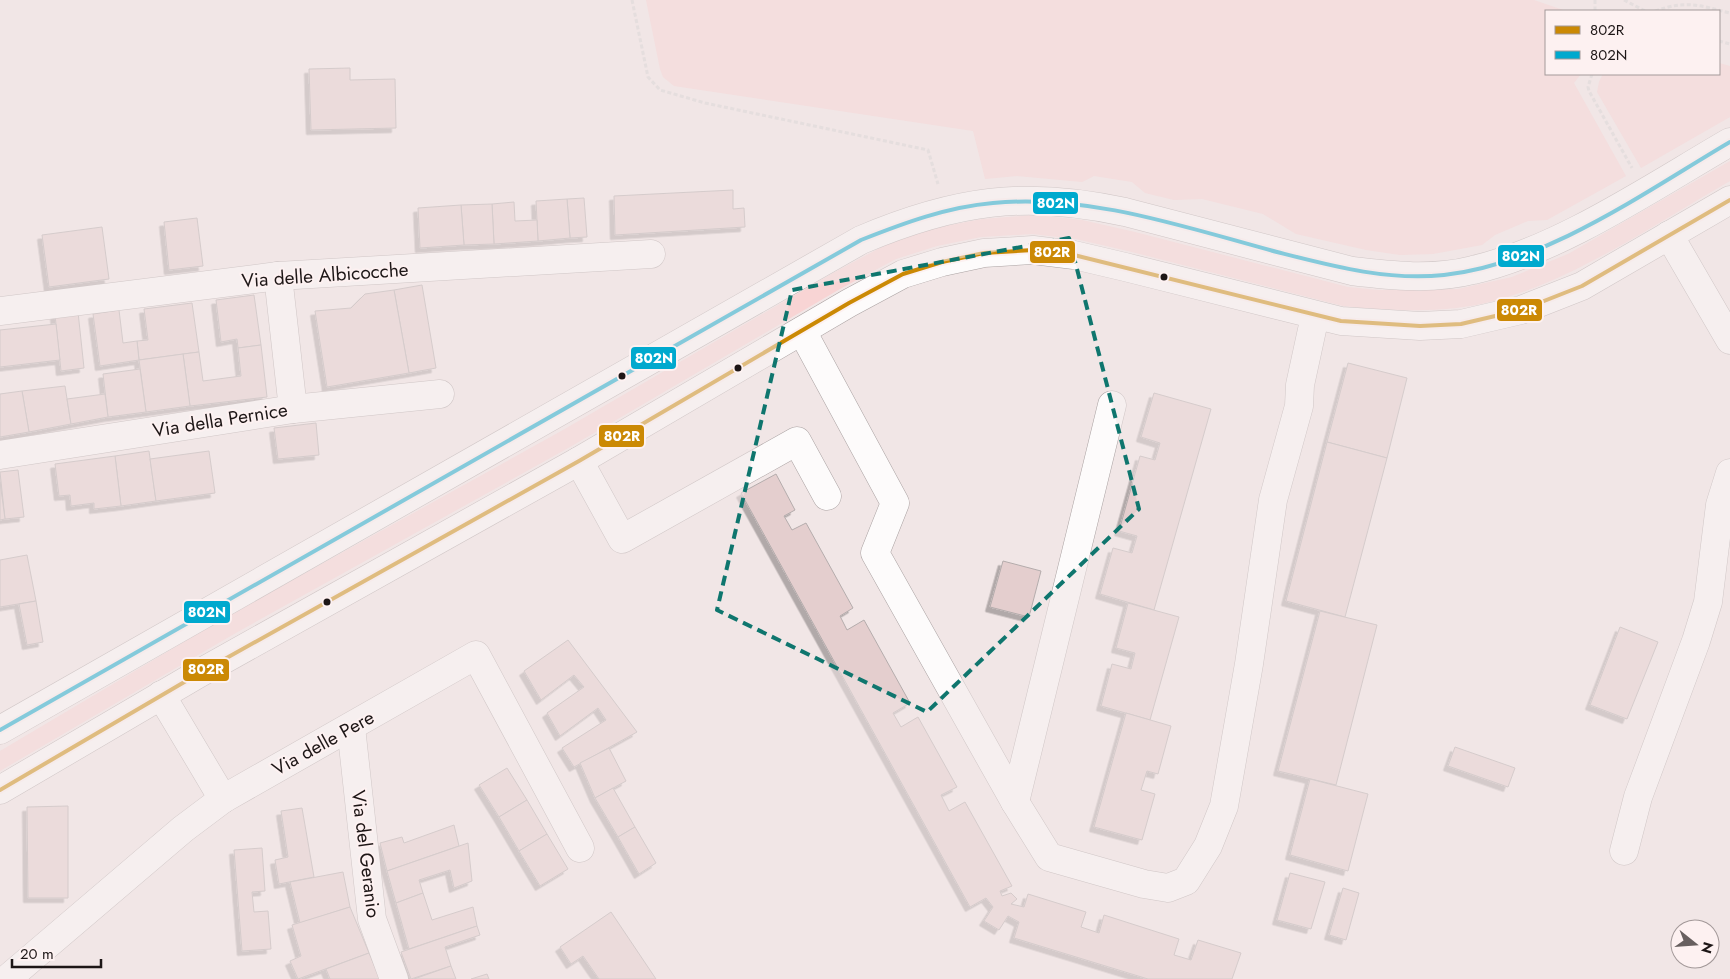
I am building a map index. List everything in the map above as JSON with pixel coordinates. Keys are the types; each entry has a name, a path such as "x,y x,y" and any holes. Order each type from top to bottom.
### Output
{"main road":[{"path":"0,730 861,240 896,225 945,210 1016,200 1051,200 1090,205 1352,271 1390,276 1435,276 1472,271 1508,260 1568,234 1730,142"},
{"path":"0,790 161,695 579,461 849,303 904,274 942,262 984,253 1033,250 1074,255 1315,316 1374,325 1461,324 1520,310 1582,286 1730,200"},
{"path":"1669,236 1730,340"},
{"name":"Via delle Albicocche","path":"0,311 278,276 652,254"},
{"path":"278,276 293,409"},
{"path":"802,331 895,503 875,553 1015,802 1049,857 1144,884 1168,888 1186,881 1208,846 1224,806 1250,664 1274,500 1299,406 1300,385 1315,316"},
{"name":"Via della Pernice","path":"0,455 293,409 440,394"},
{"path":"1015,802 1112,405"},
{"path":"579,461 622,539 797,441 827,496"},
{"path":"1624,850 1638,797 1696,641 1708,602 1720,505 1730,473"},
{"name":"Via delle Pere","path":"7,979 183,829 223,799 476,655 580,848"},
{"path":"161,695 223,799"},
{"name":"Via del Geranio","path":"352,727 372,919 394,979"}],"path":[{"path":"632,0 648,77 660,90 705,103 928,150 945,210"},
{"path":"1624,0 1643,10"},
{"path":"1657,10 1673,3 1688,2 1719,10"},
{"path":"1592,75 1588,87 1589,92 1644,191"}],"highlighted area":[{"path":"1069,238 1139,509 927,712 717,610 792,290"}],"shaded area":[{"path":"646,0 1534,0 1563,10 1545,10 1545,75 1580,75 1574,83 1626,176 1547,220 1528,221 1495,235 1482,245 1433,254 1400,255 1366,250 1296,234 1263,214 1202,199 1174,200 1145,193 1132,182 1094,176 1082,182 1017,176 985,179 973,131 674,86 663,77"},
{"path":"1720,63 1730,66 1730,117 1641,168 1597,92 1602,75 1720,75"},
{"path":"1730,161 1730,181 1598,258 1563,276 1527,290 1491,302 1456,308 1399,310 1343,306 1128,251 1076,239 1032,234 981,237 937,246 896,259 840,289 570,447 234,634 0,771 0,751 226,617 563,430 833,273 891,242 935,228 982,219 1035,215 1082,220 1135,232 1348,287 1378,290 1458,289 1512,277 1568,254"}],"building":[{"path":"350,68 350,80 395,79 396,128 311,130 309,69"},
{"path":"733,190 733,209 744,208 745,227 615,235 614,196"},
{"path":"584,198 587,237 570,238 567,199"},
{"path":"567,199 570,238 538,241 536,201"},
{"path":"514,202 515,221 537,220 538,241 494,244 492,204"},
{"path":"492,204 494,244 464,245 461,205"},
{"path":"461,205 464,245 420,248 418,208"},
{"path":"197,218 203,266 169,270 164,222"},
{"path":"102,227 109,279 49,287 42,235"},
{"path":"422,285 436,368 409,373 394,290"},
{"path":"394,290 409,373 327,387 315,311 351,308 365,294"},
{"path":"254,295 261,345 238,348 237,339 221,342 216,300"},
{"path":"192,303 199,352 139,360 137,341 148,340 144,309"},
{"path":"119,310 123,343 137,341 139,360 100,366 93,314"},
{"path":"78,312 84,368 61,371 55,315"},
{"path":"56,324 60,360 0,367 0,330"},
{"path":"261,345 267,397 190,406 183,354 199,352 203,381 241,376 238,348"},
{"path":"183,354 190,406 146,412 139,360"},
{"path":"1348,363 1407,378 1387,458 1327,442"},
{"path":"140,369 146,412 108,417 103,374"},
{"path":"65,386 71,424 29,432 22,391"},
{"path":"22,391 29,432 0,437 0,394"},
{"path":"1154,393 1211,409 1154,610 1100,594 1113,548 1132,553 1137,536 1119,531 1140,456 1155,460 1160,443 1141,437"},
{"path":"105,394 108,417 71,424 67,399"},
{"path":"316,423 319,455 278,459 274,428"},
{"path":"1327,442 1387,458 1345,617 1286,601"},
{"path":"149,451 156,501 121,506 115,456"},
{"path":"209,451 215,493 156,501 150,459"},
{"path":"115,456 121,506 94,509 94,503 71,506 70,495 59,496 55,464"},
{"path":"18,470 24,517 5,519 0,472"},
{"path":"776,474 795,510 784,516 792,530 806,523 853,608 840,616 847,630 864,620 910,703 893,713 901,727 918,717 957,787 941,795 949,811 965,802 1012,886 1000,891 1002,896 1011,893 1017,899 1011,904 1024,907 1028,894 1086,912 1081,927 1099,933 1104,915 1179,939 1174,955 1191,960 1198,940 1241,953 1232,979 1148,979 1014,938 1019,922 1008,916 999,930 984,921 993,907 986,898 970,907 741,493"},
{"path":"0,482 5,519 0,520"},
{"path":"27,555 36,601 0,607 0,560"},
{"path":"1003,561 1041,571 1029,617 990,607"},
{"path":"36,601 43,642 27,645 19,604"},
{"path":"1128,603 1179,617 1150,720 1101,706 1112,664 1131,669 1135,653 1116,648"},
{"path":"1320,611 1377,625 1336,785 1278,771"},
{"path":"1620,627 1658,642 1627,719 1590,705"},
{"path":"568,640 637,732 574,767 562,748 606,720 598,708 560,736 547,713 584,687 574,675 541,700 524,671"},
{"path":"1126,713 1171,726 1158,774 1147,771 1141,790 1155,794 1142,840 1094,827"},
{"path":"1455,747 1515,768 1508,787 1448,766"},
{"path":"609,748 626,781 595,798 580,763"},
{"path":"507,768 527,800 499,817 479,785"},
{"path":"1310,779 1368,794 1348,871 1290,855"},
{"path":"613,788 635,827 618,837 595,798"},
{"path":"527,800 547,834 519,851 499,817"},
{"path":"68,806 68,898 28,898 27,807"},
{"path":"302,808 314,877 279,884 275,860 288,857 281,811"},
{"path":"454,825 459,846 387,871 380,843 402,837 404,843"},
{"path":"635,827 656,863 639,874 618,837"},
{"path":"547,834 568,869 540,886 519,851"},
{"path":"468,843 472,881 454,888 450,870 419,880 423,893 396,903 387,871"},
{"path":"262,848 265,891 252,892 254,912 268,911 271,949 242,951 234,850"},
{"path":"343,872 350,907 300,923 290,882"},
{"path":"1290,873 1325,882 1311,929 1277,920"},
{"path":"1343,888 1359,893 1346,940 1329,935"},
{"path":"423,893 432,920 473,907 477,926 409,949 396,903"},
{"path":"350,907 369,953 298,979 290,961 301,956 292,925"},
{"path":"611,912 656,979 599,979 583,956 571,964 560,947"},
{"path":"477,926 480,935 445,947 451,966 411,979 401,952"},
{"path":"369,953 380,979 330,979 326,969"},
{"path":"451,966 456,979 414,979"},
{"path":"487,974 489,979 471,979"}],"transit line":[{"name":"802N","path":"0,730 861,240 910,222 942,212 976,205 1029,201 1065,203 1101,208 1172,223 1298,257 1360,271 1402,276 1444,275 1482,268 1519,257 1556,241 1629,203 1730,142"},
{"name":"802R","path":"0,790 198,674 579,461 849,303 903,274 942,262 984,253 1033,250 1074,255 1341,321 1420,326 1461,324 1521,310 1582,286 1730,200"}]}
